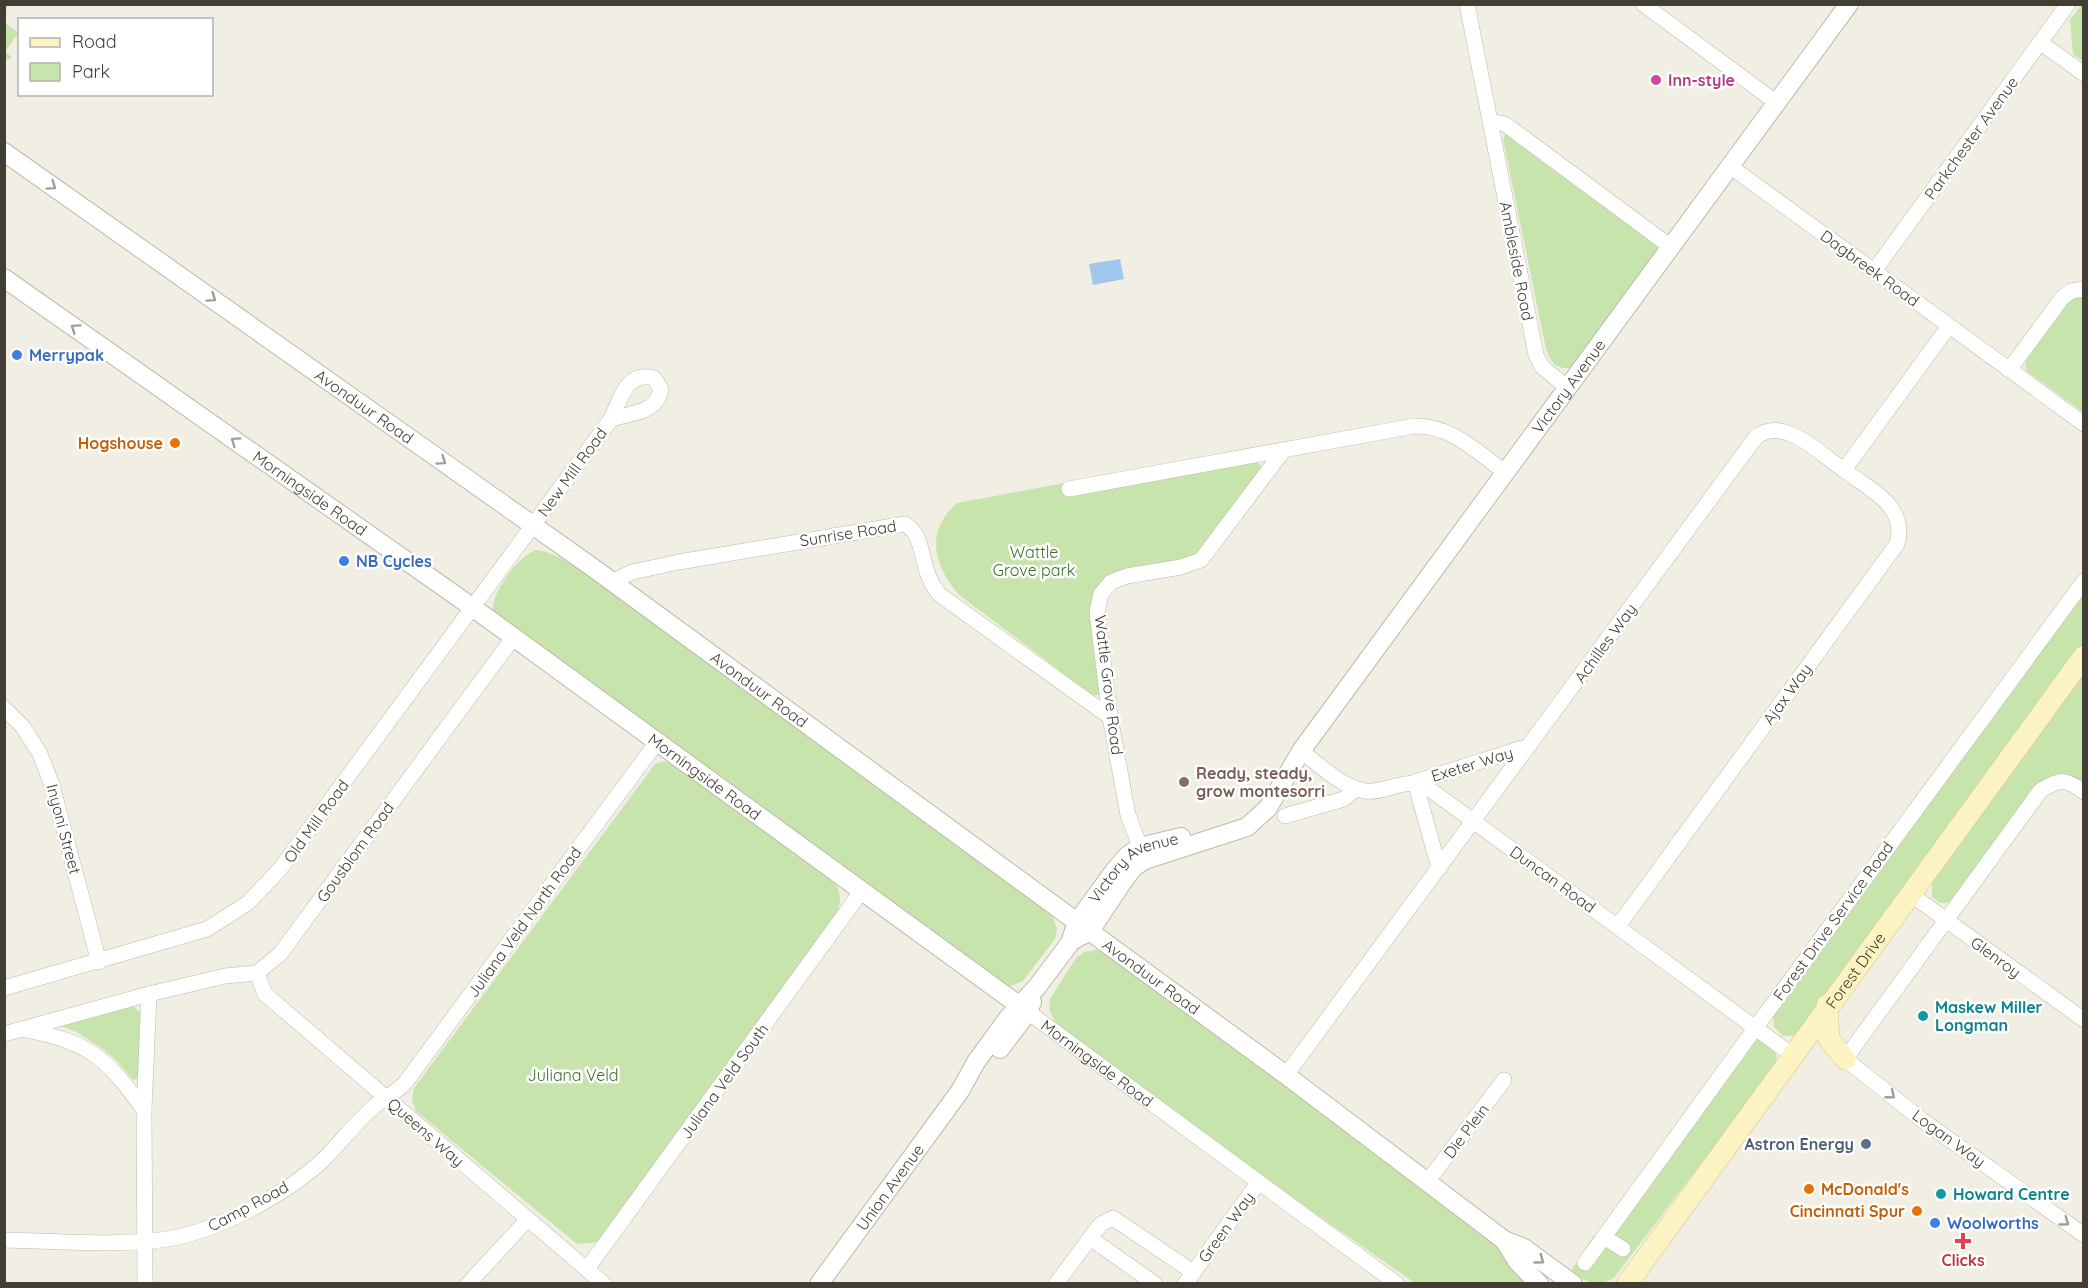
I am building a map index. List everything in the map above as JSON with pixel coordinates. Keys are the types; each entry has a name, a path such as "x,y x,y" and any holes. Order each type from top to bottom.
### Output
{"main road":[{"name":"Forest Drive","path":"1627,1284 1791,1054 2084,656"},
{"path":"1827,1005 1826,1026 1829,1039 1845,1059"}],"street":[{"name":"Ambleside Road","path":"1467,4 1536,355 1542,367 1568,388"},
{"path":"1643,4 1777,103"},
{"name":"Victory Avenue","path":"1083,927 1114,871 1127,856 1247,827 1268,808 1283,786 1288,770 1301,752 1849,4"},
{"name":"Parkchester Avenue","path":"1874,271 2068,4"},
{"path":"2041,43 2084,74"},
{"path":"1490,121 1505,124 1671,247"},
{"name":"Avonduur Road","path":"4,152 533,525 1286,1075 1504,1240 1524,1248 1573,1284"},
{"name":"Dagbreek Road","path":"1731,167 2084,424"},
{"name":"Morningside Road","path":"4,278 472,607 1023,1008 1397,1284"},
{"path":"2009,370 2062,298 2071,291 2084,289"},
{"path":"1844,470 1949,326"},
{"name":"New Mill Road","path":"533,525 611,419"},
{"path":"1069,489 1414,426 1430,426 1458,438 1506,473"},
{"name":"Achilles Way","path":"1286,1075 1756,437 1764,431 1782,429 1844,470"},
{"name":"Wattle Grove Road","path":"1142,854 1128,815 1110,717 1097,612 1101,594 1111,582 1127,576 1181,567 1201,560 1283,451"},
{"name":"Ajax Way","path":"1618,926 1897,543 1900,531 1899,518 1893,508 1844,470"},
{"name":"Sunrise Road","path":"612,582 632,572 679,562 905,524 913,528 918,536 924,569 930,584 940,595 1110,717"},
{"name":"Old Mill Road","path":"4,988 207,929 236,912 260,893 533,525"},
{"name":"Forest Drive Service Road","path":"1585,1263 2084,581"},
{"name":"Gousblom Road","path":"257,973 280,954 513,638"},
{"name":"Inyoni Street","path":"4,708 23,727 52,785 99,962"},
{"name":"Juliana Veld North Road","path":"387,1098 405,1083 657,742"},
{"name":"Exeter Way","path":"1415,782 1529,746"},
{"path":"1301,752 1356,789 1376,791 1415,782 1439,868"},
{"path":"1845,1059 2041,790 2060,780 2071,783 2084,792"},
{"name":"Duncan Road","path":"1415,782 1428,788 1791,1054"},
{"path":"1285,816 1344,799 1356,789"},
{"name":"Juliana Veld South","path":"587,1269 861,892"},
{"name":"Glenroy","path":"1909,893 2084,1020"},
{"name":"Union Avenue","path":"819,1284 960,1091 976,1062 1023,1008 1083,927"},
{"path":"4,1034 149,994 225,976 257,973"},
{"name":"Queens Way","path":"257,973 265,994 526,1220 604,1284"},
{"path":"145,1284 144,1110 149,994"},
{"path":"23,1029 77,1043 101,1057 144,1110"},
{"name":"Logan Way","path":"1845,1059 1922,1120 2084,1235"},
{"name":"Die Plein","path":"1428,1181 1504,1080"},
{"name":"Camp Road","path":"4,1240 145,1241 174,1238 206,1229 265,1199 319,1163 375,1106 387,1098"},
{"name":"Green Way","path":"1056,1284 1101,1224 1113,1218 1189,1278 1258,1183"},
{"path":"468,1284 526,1220"},
{"path":"1604,1237 1623,1248"},
{"path":"1090,1238 1155,1284"},
{"name":"Avonduur Road","path":"1504,1240 1517,1261 1539,1284"}],"green space":[{"path":"2081,5 2084,5 2083,61 2073,54 2070,20"},
{"path":"5,23 18,32 18,37 16,36 5,52"},
{"path":"5,52 12,57 8,60 5,58"},
{"path":"1506,132 1658,242 1657,257 1571,368 1556,365 1550,359 1547,350 1503,139"},
{"path":"2083,291 2083,412 2026,371 2025,358 2074,292"},
{"name":"Wattle Grove park","path":"1256,461 1263,468 1199,553 1176,563 1133,567 1120,572 1102,584 1102,695 1092,695 959,595 950,584 939,560 936,549 940,525 957,503 1168,464"},
{"path":"536,550 572,564 613,591 1050,910 1057,928 1055,939 1023,981 1008,987 494,614 495,598 506,577 521,560"},
{"path":"2083,591 2083,647 1797,1036 1783,1036 1774,1027 1773,1014"},
{"path":"2083,675 2083,781 2074,778 2053,778 1953,902 1940,903 1932,897 1932,881"},
{"name":"Juliana Veld","path":"665,761 677,766 830,877 839,893 839,906 838,911 601,1242 577,1244 416,1111 412,1100 414,1088 655,764"},
{"path":"1096,950 1107,953 1488,1236 1535,1283 1415,1283 1261,1176 1058,1028 1049,1009 1050,999 1076,958 1084,952"},
{"path":"132,1005 140,1013 139,1074 137,1079 133,1080 104,1050 77,1032 60,1026"},
{"path":"1757,1039 1761,1039 1776,1053 1777,1063 1614,1278 1596,1283 1571,1271 1594,1235 1606,1245"}],"water":[{"path":"1120,259 1124,279 1093,285 1089,264"}],"place":[{"name":"Inn-style","path":"1656,80"},
{"name":"Merrypak","path":"17,355"},
{"name":"Hogshouse","path":"175,443"},
{"name":"NB Cycles","path":"344,561"},
{"name":"Ready, steady, grow montesorri","path":"1184,782"},
{"name":"Maskew Miller Longman","path":"1923,1016"},
{"name":"Astron Energy","path":"1866,1144"},
{"name":"McDonald's","path":"1809,1189"},
{"name":"Howard Centre","path":"1941,1194"},
{"name":"Cincinnati Spur","path":"1917,1211"},
{"name":"Woolworths","path":"1935,1223"},
{"name":"Clicks","path":"1963,1241"}]}
